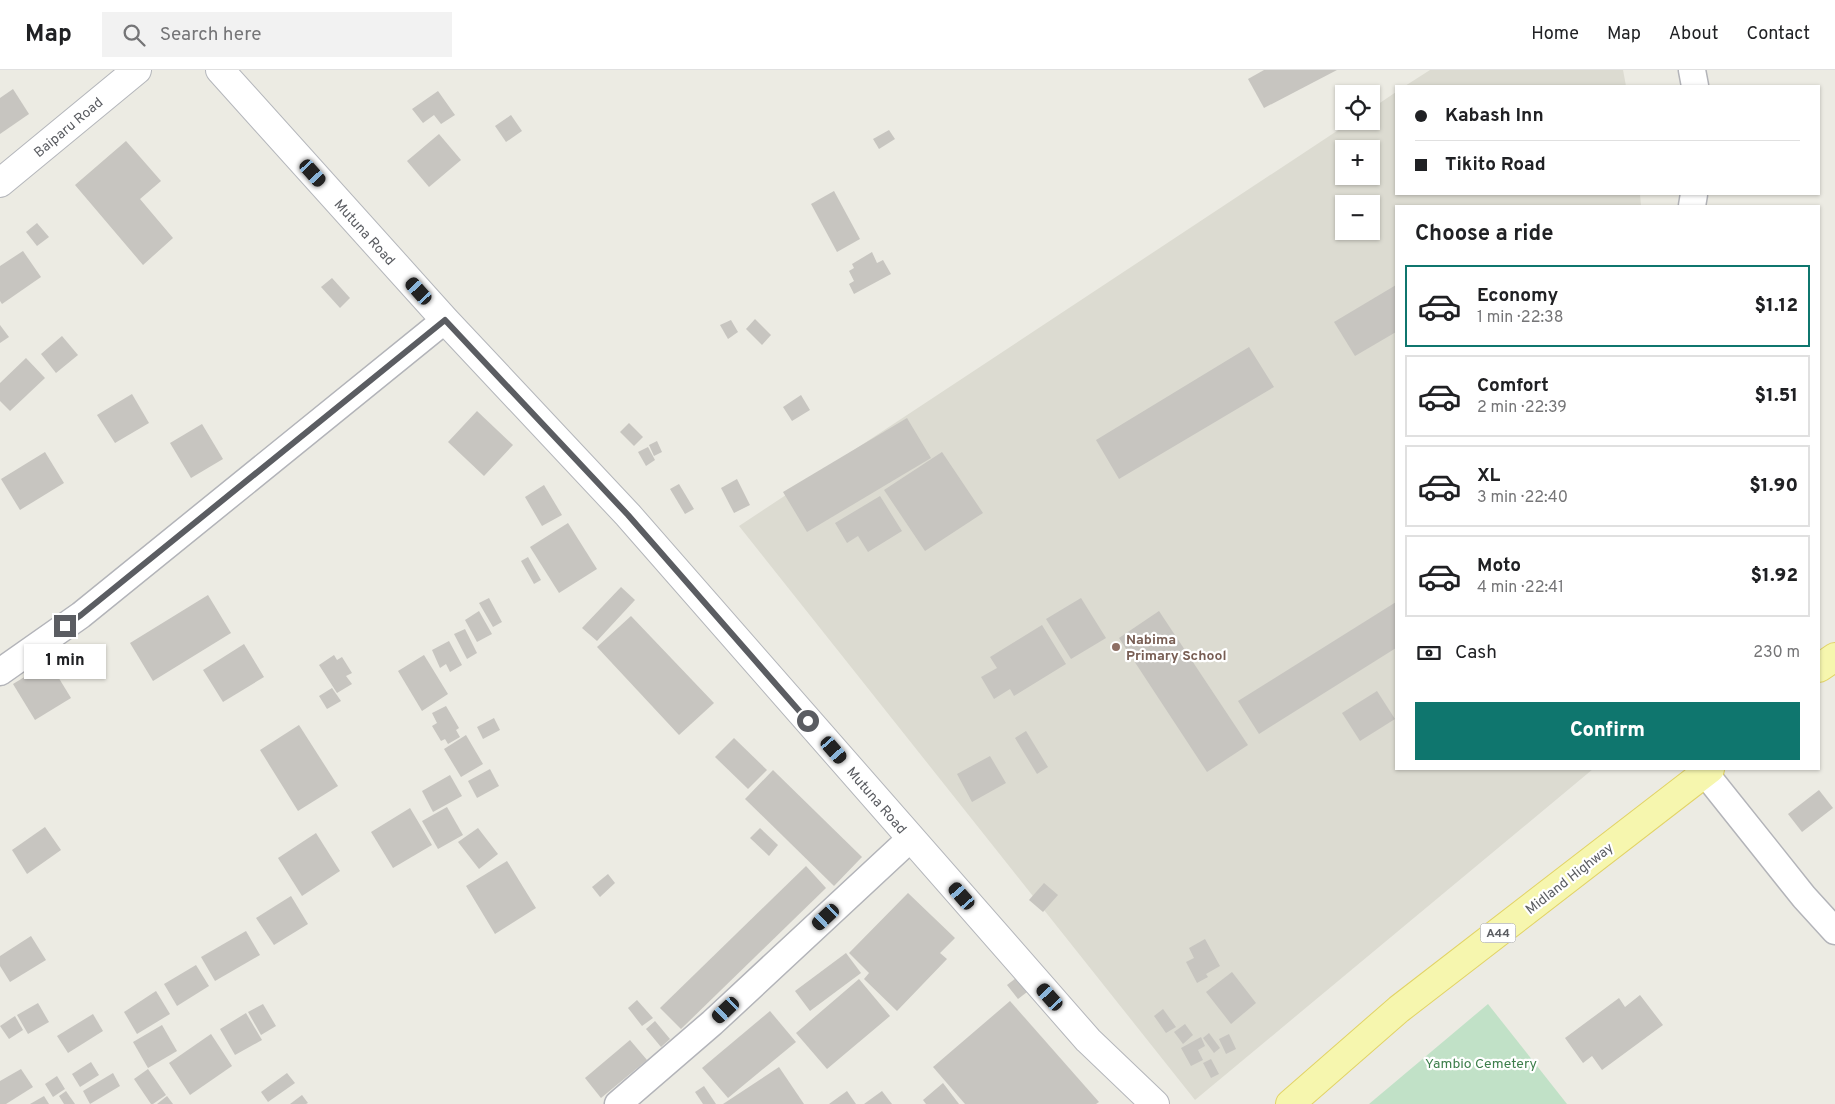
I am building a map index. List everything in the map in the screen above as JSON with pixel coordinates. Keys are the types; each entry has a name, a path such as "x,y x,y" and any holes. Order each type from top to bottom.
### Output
{"main road":[{"path":"1820,667 1835,657"},
{"name":"Midland Highway","path":"1290,1104 1399,1009 1707,771"}],"street":[{"name":"Baiparu Road","path":"0,183 136,70"},
{"name":"Mutuna Road","path":"220,70 445,320 628,515 1088,1040 1155,1104"},
{"path":"1692,70 1695,85"},
{"path":"0,672 81,615 445,320"},
{"path":"1707,771 1804,897 1835,931"},
{"path":"618,1104 712,1023 911,838"}],"shaded area":[{"path":"1430,70 1623,70 1626,85 1407,85"},
{"name":"Nabima Primary School","path":"1395,93 1395,195 1640,195 1641,205 1395,205 1395,770 1592,770 1195,1100 739,526 1338,130 1380,130 1380,103"}],"green space":[{"name":"Yambio Cemetery","path":"1488,1004 1567,1104 1369,1104"}],"building":[{"path":"1264,70 1337,70 1264,108 1248,79"},
{"path":"13,89 29,114 0,134 0,98"},
{"path":"438,91 455,115 441,124 434,115 423,123 412,109"},
{"path":"511,115 522,131 506,142 495,126"},
{"path":"889,130 895,139 879,149 873,139"},
{"path":"439,134 461,160 429,187 407,161"},
{"path":"126,141 161,181 140,199 173,238 143,265 75,185"},
{"path":"834,191 860,239 837,252 811,204"},
{"path":"37,223 49,237 37,246 26,232"},
{"path":"23,251 41,277 2,304 0,301 0,266"},
{"path":"872,252 877,263 883,260 891,274 854,294 849,284 854,281 849,271 854,268 852,264"},
{"path":"332,278 350,298 340,308 321,287"},
{"path":"1395,286 1395,333 1355,356 1334,322"},
{"path":"755,319 771,335 762,345 746,329"},
{"path":"731,320 738,332 728,339 720,325"},
{"path":"0,325 9,337 0,343"},
{"path":"62,336 78,355 56,373 41,354"},
{"path":"1249,347 1274,387 1119,479 1096,440"},
{"path":"26,358 45,378 10,411 0,401 0,383"},
{"path":"132,394 149,423 115,443 97,415"},
{"path":"801,395 810,410 792,421 783,407"},
{"path":"477,411 513,445 484,476 448,442"},
{"path":"907,418 931,458 807,532 783,492"},
{"path":"629,423 643,437 634,446 620,432"},
{"path":"202,424 223,459 191,478 170,443"},
{"path":"657,441 662,452 654,456 649,445"},
{"path":"648,447 655,460 646,466 638,452"},
{"path":"45,452 64,483 20,510 1,479"},
{"path":"942,452 983,513 925,551 884,490"},
{"path":"737,479 750,505 734,513 721,488"},
{"path":"679,484 694,509 685,514 670,489"},
{"path":"544,485 562,515 542,526 525,497"},
{"path":"880,496 902,531 868,552 858,536 847,543 835,523"},
{"path":"568,523 597,569 559,593 530,547"},
{"path":"528,557 541,580 534,584 521,561"},
{"path":"621,587 635,600 597,641 582,628"},
{"path":"208,595 231,633 153,681 130,643"},
{"path":"489,598 502,622 493,627 479,603"},
{"path":"1081,598 1106,638 1071,659 1046,619"},
{"path":"1395,603 1395,649 1259,734 1238,701"},
{"path":"479,611 492,634 477,642 465,620"},
{"path":"1159,611 1248,745 1207,772 1119,638"},
{"path":"631,616 714,703 679,735 597,647"},
{"path":"1042,625 1066,664 1014,696 1010,689 994,699 981,677 997,668 990,657"},
{"path":"465,629 477,653 467,659 454,634"},
{"path":"449,641 462,665 450,672 446,664 440,668 432,650"},
{"path":"244,644 264,677 223,702 203,670"},
{"path":"334,655 337,660 342,657 352,673 346,676 352,684 337,693 319,665"},
{"path":"424,655 448,694 422,711 398,671"},
{"path":"49,662 71,698 35,720 13,684"},
{"path":"332,688 341,701 327,709 319,696"},
{"path":"1377,691 1395,719 1360,741 1342,713"},
{"path":"446,706 459,728 456,730 460,737 448,744 445,739 441,741 432,726 437,723 432,713"},
{"path":"494,718 500,730 483,739 477,727"},
{"path":"299,725 338,786 298,811 260,750"},
{"path":"1026,731 1048,767 1037,774 1015,738"},
{"path":"466,735 483,764 461,777 444,749"},
{"path":"734,738 767,770 748,789 715,757"},
{"path":"990,756 1006,783 972,802 957,774"},
{"path":"490,769 499,786 477,798 468,781"},
{"path":"773,770 862,857 834,886 745,799"},
{"path":"450,775 462,796 433,812 422,791"},
{"path":"1819,790 1833,808 1802,832 1788,814"},
{"path":"447,807 463,835 438,849 422,821"},
{"path":"410,808 432,845 393,868 371,832"},
{"path":"45,827 61,850 27,874 12,850"},
{"path":"478,828 498,854 479,869 458,842"},
{"path":"760,828 778,845 769,856 750,838"},
{"path":"316,833 340,871 302,896 278,858"},
{"path":"507,861 536,908 495,934 466,886"},
{"path":"806,866 826,888 681,1029 660,1008"},
{"path":"608,874 615,883 600,897 592,887"},
{"path":"1044,883 1058,895 1043,912 1029,900"},
{"path":"908,893 955,938 940,953 947,959 897,1011 864,979 869,973 849,953"},
{"path":"291,896 308,924 274,945 256,918"},
{"path":"246,931 260,955 215,981 201,957"},
{"path":"31,936 46,960 10,982 0,966 0,956"},
{"path":"1205,939 1220,966 1206,974 1208,977 1197,983 1186,962 1194,958 1189,948"},
{"path":"846,953 861,973 810,1011 795,991"},
{"path":"196,965 209,986 177,1006 164,984"},
{"path":"1232,972 1256,1003 1231,1024 1206,992"},
{"path":"1020,975 1031,989 1018,999 1007,985"},
{"path":"859,979 890,1016 827,1069 796,1033"},
{"path":"156,991 170,1014 137,1034 124,1012"},
{"path":"1640,995 1663,1025 1602,1070 1592,1056 1583,1063 1565,1038 1619,998 1625,1007"},
{"path":"637,1000 653,1018 642,1026 628,1008"},
{"path":"1010,1001 1099,1102 1096,1104 965,1104 933,1067"},
{"path":"38,1003 49,1022 28,1034 17,1015"},
{"path":"263,1004 276,1026 261,1035 248,1012"},
{"path":"1163,1009 1176,1027 1166,1033 1154,1016"},
{"path":"770,1011 796,1042 728,1098 702,1068"},
{"path":"246,1013 262,1040 235,1055 220,1029"},
{"path":"93,1014 103,1031 68,1053 57,1036"},
{"path":"15,1016 23,1030 9,1039 0,1026"},
{"path":"655,1021 670,1039 661,1047 646,1029"},
{"path":"1185,1024 1193,1035 1183,1044 1174,1032"},
{"path":"162,1025 177,1051 148,1068 133,1042"},
{"path":"1209,1033 1220,1048 1214,1053 1203,1038"},
{"path":"211,1034 232,1066 190,1095 169,1063"},
{"path":"1229,1034 1236,1049 1226,1054 1219,1039"},
{"path":"1201,1037 1205,1046 1198,1050 1203,1060 1191,1066 1181,1048"},
{"path":"630,1040 647,1060 601,1098 585,1078"},
{"path":"1211,1059 1219,1074 1211,1078 1203,1063"},
{"path":"91,1062 99,1075 80,1087 72,1074"},
{"path":"779,1067 804,1104 723,1104"},
{"path":"21,1069 33,1087 6,1104 0,1104 0,1081"},
{"path":"148,1069 166,1095 153,1104 151,1104 134,1079"},
{"path":"113,1073 120,1086 90,1104 83,1091"},
{"path":"287,1073 295,1083 268,1102 261,1092"},
{"path":"57,1076 65,1089 53,1097 45,1084"},
{"path":"943,1083 959,1104 926,1104 923,1100"},
{"path":"704,1086 716,1104 703,1104 695,1092"},
{"path":"66,1091 75,1104 64,1104 59,1096"},
{"path":"847,1091 856,1104 829,1104"},
{"path":"882,1091 892,1104 864,1104"},
{"path":"302,1095 308,1103 290,1104"},
{"path":"44,1096 49,1104 30,1104"},
{"path":"167,1096 173,1104 157,1104"}],"place":[{"name":"Nabima Primary School","path":"1116,647"}],"route":[{"path":"65,626 445,320 628,515 808,721"}]}
